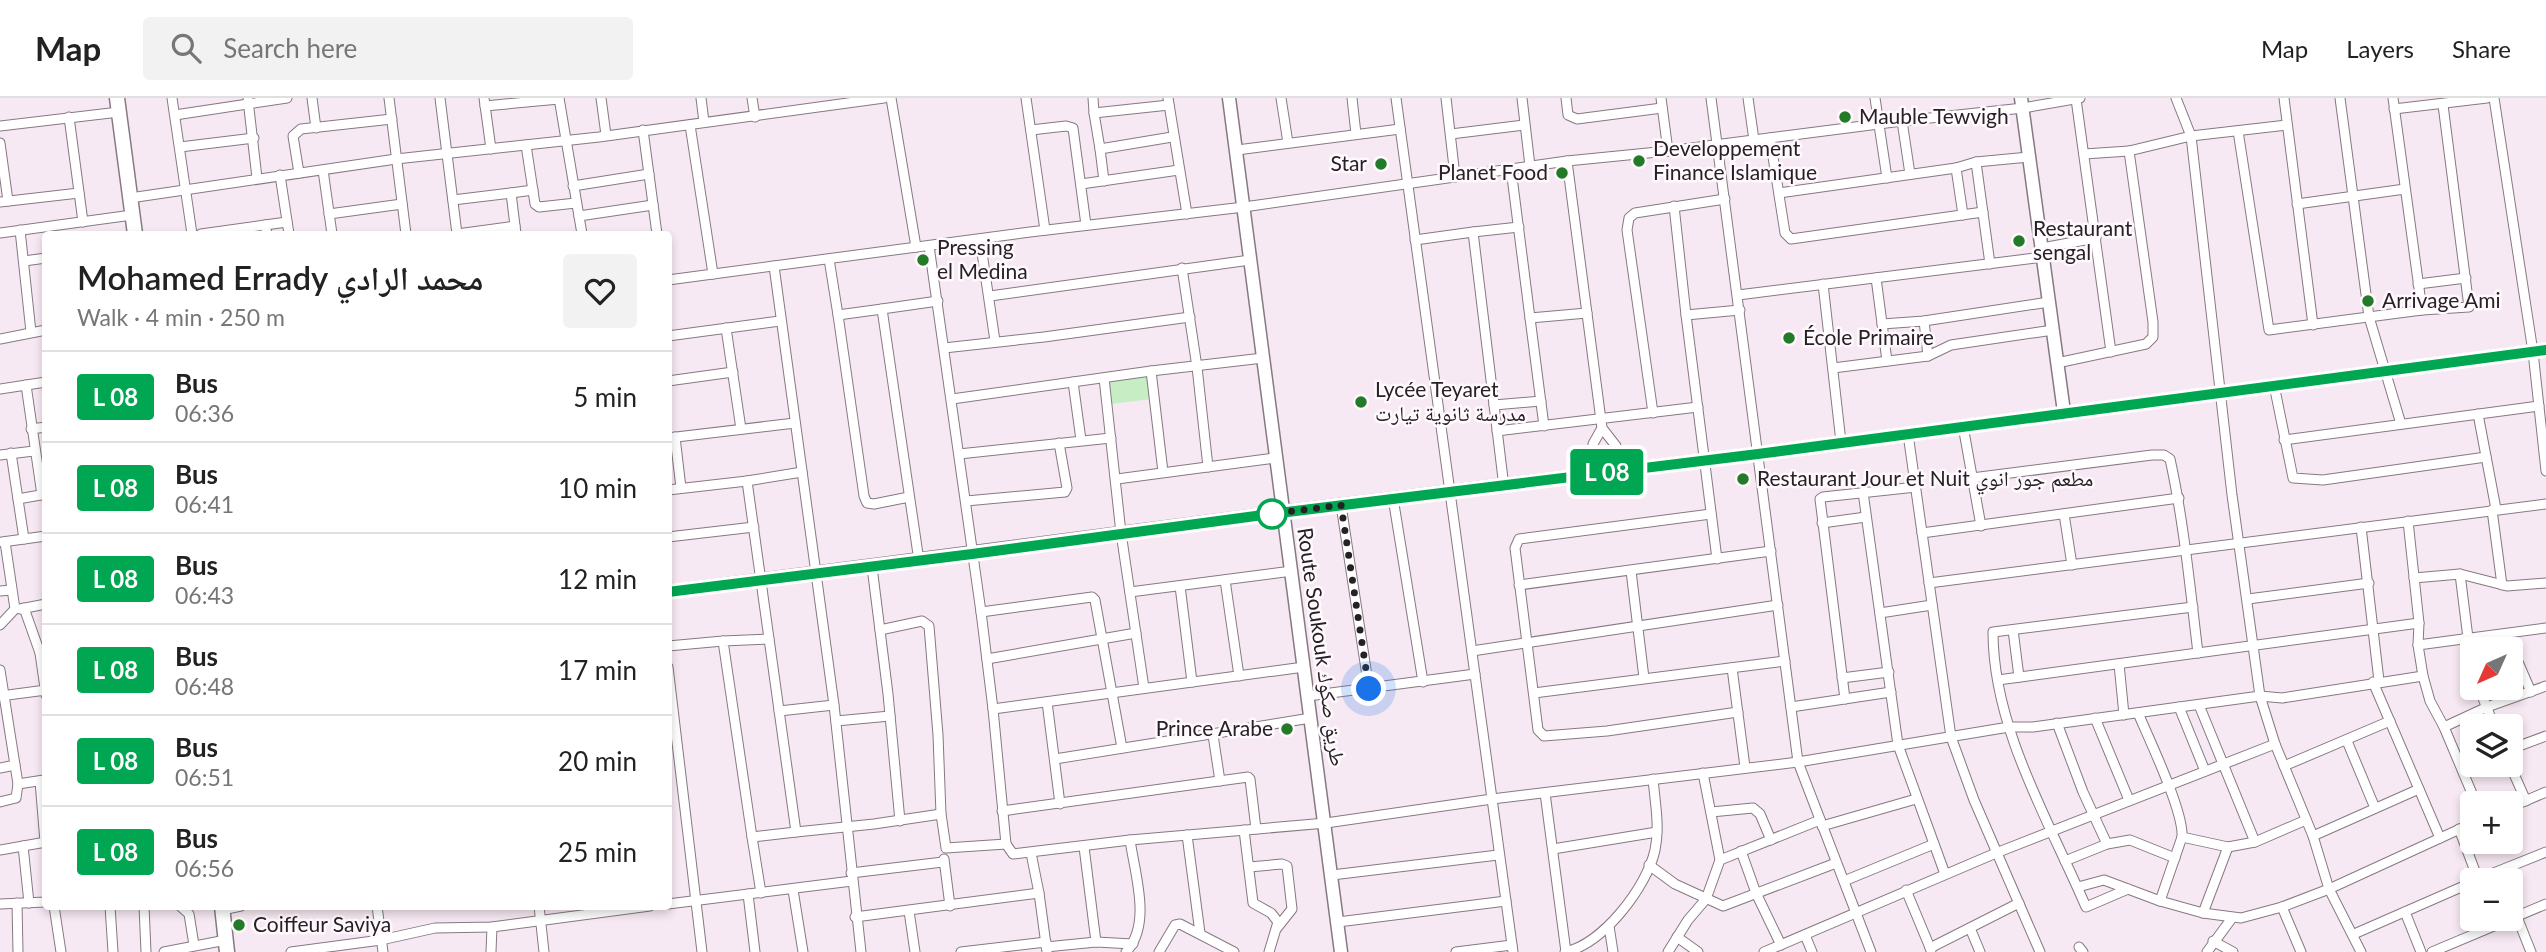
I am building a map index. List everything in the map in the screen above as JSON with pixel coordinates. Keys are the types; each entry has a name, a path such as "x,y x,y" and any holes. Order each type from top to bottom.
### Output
{"main road":[{"path":"118,105 135,231"},
{"path":"222,910 227,946"}],"street":[{"path":"172,98 192,231"},
{"path":"175,115 248,101 287,98"},
{"path":"312,98 316,128"},
{"path":"389,98 406,231"},
{"path":"440,98 457,231"},
{"path":"601,98 606,135"},
{"path":"701,98 704,122"},
{"path":"752,98 755,117"},
{"path":"130,198 396,159 755,117 884,98"},
{"path":"891,98 916,247"},
{"path":"1026,98 1045,230"},
{"path":"1093,98 1104,181"},
{"name":"Route Soukouk طريق صكوك","path":"1229,98 1341,952"},
{"path":"1281,98 1288,143"},
{"path":"1352,98 1356,134"},
{"path":"1396,98 1512,949 1456,952"},
{"path":"1446,98 1455,176"},
{"path":"1522,98 1530,166"},
{"path":"1566,98 1568,115 1577,119 1662,108"},
{"path":"1661,98 1668,151"},
{"path":"1711,98 1798,762 1871,952"},
{"path":"1748,98 1754,140"},
{"path":"1875,98 1886,177"},
{"path":"672,279 1045,230 1244,207 1567,161 1718,145 2022,103 2078,98 2111,352"},
{"path":"2176,98 2191,136 2232,495 2260,696 2275,744 2313,836 2329,888 2361,952"},
{"path":"2284,98 2313,325"},
{"path":"2340,98 2369,317 2401,424"},
{"path":"2393,98 2421,310"},
{"path":"2394,109 2487,98"},
{"path":"2494,98 2539,351 2539,406 2546,471"},
{"path":"491,149 485,102 559,99 582,231"},
{"path":"248,101 257,178"},
{"path":"1094,113 1168,101 1186,214"},
{"path":"2022,103 2064,412"},
{"path":"0,126 69,117 118,105"},
{"path":"2238,131 2269,330 2421,310 2469,307 2443,105"},
{"path":"69,117 83,222"},
{"path":"299,173 293,135 301,129 392,120"},
{"path":"1902,121 1910,174"},
{"path":"690,125 713,274"},
{"path":"1451,134 1524,125"},
{"path":"2084,154 2129,151 2191,136 2287,125"},
{"path":"1031,130 1066,126 1073,128 1086,225"},
{"path":"1237,150 1400,129"},
{"path":"643,130 657,231"},
{"path":"1100,149 1172,137"},
{"path":"180,147 254,138"},
{"path":"1770,138 1785,233 1791,239 1983,212"},
{"path":"0,143 4,202 79,193"},
{"path":"526,145 535,204 539,207 576,203"},
{"path":"2057,363 2146,344 2153,337 2129,151"},
{"path":"1779,193 1956,168 1976,162 2029,157"},
{"path":"1567,161 1601,424 1616,446 1624,470"},
{"path":"1976,162 1990,264"},
{"path":"1956,168 1963,215"},
{"path":"1511,169 1544,425"},
{"path":"323,170 332,231"},
{"path":"1081,184 1179,170"},
{"path":"573,186 649,174"},
{"path":"280,175 288,231"},
{"path":"2297,204 2405,188"},
{"path":"453,201 533,190"},
{"path":"511,193 515,230"},
{"path":"1653,413 1629,218 1635,213 1725,199"},
{"path":"329,214 402,204"},
{"path":"579,216 653,205"},
{"path":"1674,206 1717,559"},
{"path":"0,233 132,215"},
{"path":"266,230 287,222"},
{"path":"1415,240 1519,227"},
{"path":"20,230 31,332"},
{"path":"1473,232 1504,487"},
{"path":"1738,295 1990,264 2096,238"},
{"path":"980,239 995,341"},
{"path":"929,246 967,501 993,709 1006,844 1013,854 1130,840 1326,823 1492,799 1798,762 2009,727 2033,727 2260,696 2282,698 2423,676"},
{"path":"24,261 42,259"},
{"path":"829,259 864,496 867,503 874,504 909,497"},
{"path":"989,296 1250,260"},
{"path":"774,266 834,705 855,917 861,952"},
{"path":"1182,268 1208,467"},
{"path":"1876,278 1887,361"},
{"path":"2418,284 2466,278"},
{"path":"1823,284 1841,442"},
{"path":"838,315 938,301"},
{"path":"1882,324 1924,321 2049,302"},
{"path":"882,309 919,561"},
{"path":"1686,314 1740,310"},
{"path":"1530,318 1587,313"},
{"path":"944,348 1190,317"},
{"path":"672,335 780,321"},
{"path":"1924,321 1928,356"},
{"path":"726,328 741,429"},
{"path":"1833,368 1928,356 1951,345 2053,330"},
{"path":"0,339 42,331"},
{"path":"672,591 1393,498 1504,487 2539,351"},
{"path":"952,399 1262,358"},
{"path":"1151,371 1163,472"},
{"path":"672,380 733,372"},
{"path":"1104,378 1121,533 1144,688"},
{"path":"1073,382 1081,440"},
{"path":"0,389 42,383"},
{"path":"26,385 34,450 41,461"},
{"path":"2274,385 2291,471 2293,478 2298,480 2323,480 2486,457"},
{"path":"1494,405 1541,401"},
{"path":"2284,440 2539,406"},
{"path":"1497,431 1544,425 1601,424 1698,407"},
{"path":"2479,414 2502,585"},
{"path":"681,488 672,438 795,424"},
{"path":"1594,474 1593,444 1601,424"},
{"path":"1963,426 1981,526"},
{"path":"32,429 42,428"},
{"path":"1909,433 1951,737 1996,853 2040,952"},
{"path":"959,454 1111,438"},
{"path":"967,501 1065,492 1067,488 1059,443"},
{"path":"0,455 34,450"},
{"path":"11,453 24,539"},
{"path":"1972,478 2164,455 2170,459 2187,550 2198,653"},
{"path":"1117,478 1275,458"},
{"path":"672,489 802,472"},
{"path":"747,481 796,832"},
{"path":"1845,699 1820,499 1823,496 1916,487"},
{"path":"1863,492 1898,745 1945,874"},
{"path":"18,499 42,494"},
{"path":"1393,498 1423,682"},
{"path":"1922,533 2179,498"},
{"path":"1929,583 2546,504"},
{"path":"1341,505 1369,689"},
{"path":"1711,514 1519,539 1515,548 1526,643 1538,730 1540,734 1548,737 1738,712"},
{"path":"2064,514 2071,565"},
{"path":"1822,523 1867,517"},
{"path":"2408,521 2423,676 2430,701 2471,791"},
{"path":"672,537 754,527"},
{"path":"2361,527 2369,583 2376,682 2440,838"},
{"path":"42,537 3,542 11,590 42,651"},
{"path":"1519,585 1771,551"},
{"path":"872,567 900,821"},
{"path":"1130,592 1292,571"},
{"path":"1631,571 1644,678"},
{"path":"2414,578 2460,574 2502,585 2546,583"},
{"path":"2460,574 2467,637"},
{"path":"1225,580 1239,676"},
{"path":"2248,599 2369,583"},
{"path":"1180,586 1192,682"},
{"path":"0,591 11,590"},
{"path":"981,612 1088,596 1095,600 1122,748"},
{"path":"0,624 20,609 42,605"},
{"path":"1472,651 1778,605"},
{"path":"1880,613 1932,605"},
{"path":"2128,889 2086,907 2051,832 2009,727 1998,680 1993,632 2193,607"},
{"path":"880,630 922,621 929,626 941,814 946,848 943,862 950,906"},
{"path":"1998,680 2418,623"},
{"path":"2477,637 2546,628"},
{"path":"2013,630 2019,677"},
{"path":"986,659 1136,633"},
{"path":"2507,634 2532,692"},
{"path":"672,646 769,639"},
{"path":"2418,645 2460,639"},
{"path":"723,641 761,893"},
{"path":"1534,693 1784,661"},
{"path":"2119,664 2124,715"},
{"path":"993,709 1304,667"},
{"path":"1732,668 1745,767"},
{"path":"0,670 5,734 18,784 16,798 0,802"},
{"path":"1842,678 1889,671"},
{"path":"1308,696 1475,674"},
{"path":"2444,727 2487,707 2546,686"},
{"path":"2,696 42,692"},
{"path":"1791,707 1891,692"},
{"path":"2484,700 2490,714"},
{"path":"1047,702 1060,804"},
{"path":"779,711 834,705"},
{"path":"2199,705 2255,842"},
{"path":"2179,707 2204,771"},
{"path":"2138,713 2183,828 2160,901"},
{"path":"836,722 890,716"},
{"path":"1055,759 1311,718"},
{"path":"2095,718 2129,800"},
{"path":"672,720 702,952"},
{"path":"2284,766 2390,721"},
{"path":"2057,723 2107,844"},
{"path":"1213,735 1220,780"},
{"path":"2523,745 2546,736"},
{"path":"2347,741 2375,808"},
{"path":"1764,952 1996,853 2275,744"},
{"path":"0,768 15,765"},
{"path":"1668,952 1706,899 1720,860 1703,772"},
{"path":"1002,811 1244,777 1250,779 1256,829"},
{"path":"2515,777 2526,801"},
{"path":"1545,793 1566,952 1587,945 1609,926 1622,911 1649,865 1655,851 1657,832 1653,779"},
{"path":"18,784 42,780"},
{"path":"2313,836 2419,789"},
{"path":"2523,802 2546,792"},
{"path":"1720,860 1821,823 1916,799"},
{"path":"1710,812 1743,808 1756,810 1771,840"},
{"path":"752,836 900,821 941,814"},
{"path":"2182,836 2228,847 2255,842 2306,820"},
{"path":"2077,887 2104,880 2160,901 2203,913 2232,918 2249,916 2329,888 2459,829 2472,868"},
{"path":"1244,831 1253,903 1276,917 1277,928"},
{"path":"1552,849 1657,832"},
{"path":"1187,835 1200,933"},
{"path":"1126,952 1138,934 1139,899 1130,840"},
{"path":"2065,861 2107,844 2132,840 2175,858"},
{"path":"0,849 42,843"},
{"path":"946,848 1006,844"},
{"path":"1844,881 1934,844"},
{"path":"23,846 29,903"},
{"path":"1084,847 1095,947"},
{"path":"2203,913 2228,847"},
{"path":"1741,851 1756,893 1781,945"},
{"path":"2507,868 2546,852"},
{"path":"1031,853 1046,947"},
{"path":"1332,875 1499,855"},
{"path":"672,903 793,890 851,877 943,862"},
{"path":"1649,865 1675,884 1723,906 1836,863"},
{"path":"1249,867 1282,864 1287,866 1292,909 1277,928 1269,952"},
{"path":"2354,934 2460,888"},
{"path":"793,890 803,952"},
{"path":"1906,890 1931,950 2019,903"},
{"path":"855,917 1039,893"},
{"path":"748,894 755,952"},
{"path":"1338,922 1506,901"},
{"path":"0,904 42,902"},
{"path":"17,903 18,952"},
{"path":"2523,914 2546,904"},
{"path":"2281,907 2301,952"},
{"path":"55,910 61,952"},
{"path":"110,910 113,952"},
{"path":"144,910 146,952"},
{"path":"184,910 189,914 194,945"},
{"path":"378,910 383,952"},
{"path":"539,910 544,952"},
{"path":"291,952 382,940 435,928 492,926 595,910"},
{"path":"909,911 915,952"},
{"path":"2405,912 2421,952"},
{"path":"2207,952 2232,918"},
{"path":"1159,952 1177,924 1234,952"},
{"path":"491,952 492,926"},
{"path":"1609,926 1613,952"},
{"path":"1970,928 1980,952"},
{"path":"2432,952 2483,931"},
{"path":"2523,931 2531,952"},
{"path":"1805,935 1812,952"},
{"path":"1677,937 1698,952"},
{"path":"2213,941 2233,952"},
{"path":"961,952 1085,943 1095,947 1133,944"},
{"path":"1212,952 1217,943"},
{"path":"164,952 194,945 227,946"}],"green space":[{"path":"1149,374 1152,399 1110,404 1107,380"}],"bus line":[{"path":"672,591 1393,498 1504,487 2546,350"}],"place":[{"name":"Mauble Tewvigh","path":"1845,117"},
{"name":"Developpement Finance Islamique","path":"1639,161"},
{"name":"Star","path":"1381,164"},
{"name":"Planet Food","path":"1562,173"},
{"name":"Restaurant sengal","path":"2019,241"},
{"name":"Pressing el Medina","path":"923,260"},
{"name":"Arrivage Ami","path":"2368,301"},
{"name":"École Primaire","path":"1789,338"},
{"name":"Lycée Teyaret مدرسة ثانوية تيارت","path":"1361,402"},
{"name":"Restaurant Jour et Nuit مطعم جور انوي","path":"1743,479"},
{"name":"Prince Arabe","path":"1287,729"},
{"name":"Coiffeur Saviya","path":"239,925"}],"route":[{"path":"1272,514 1263,515 1341,505 1369,689"}]}
